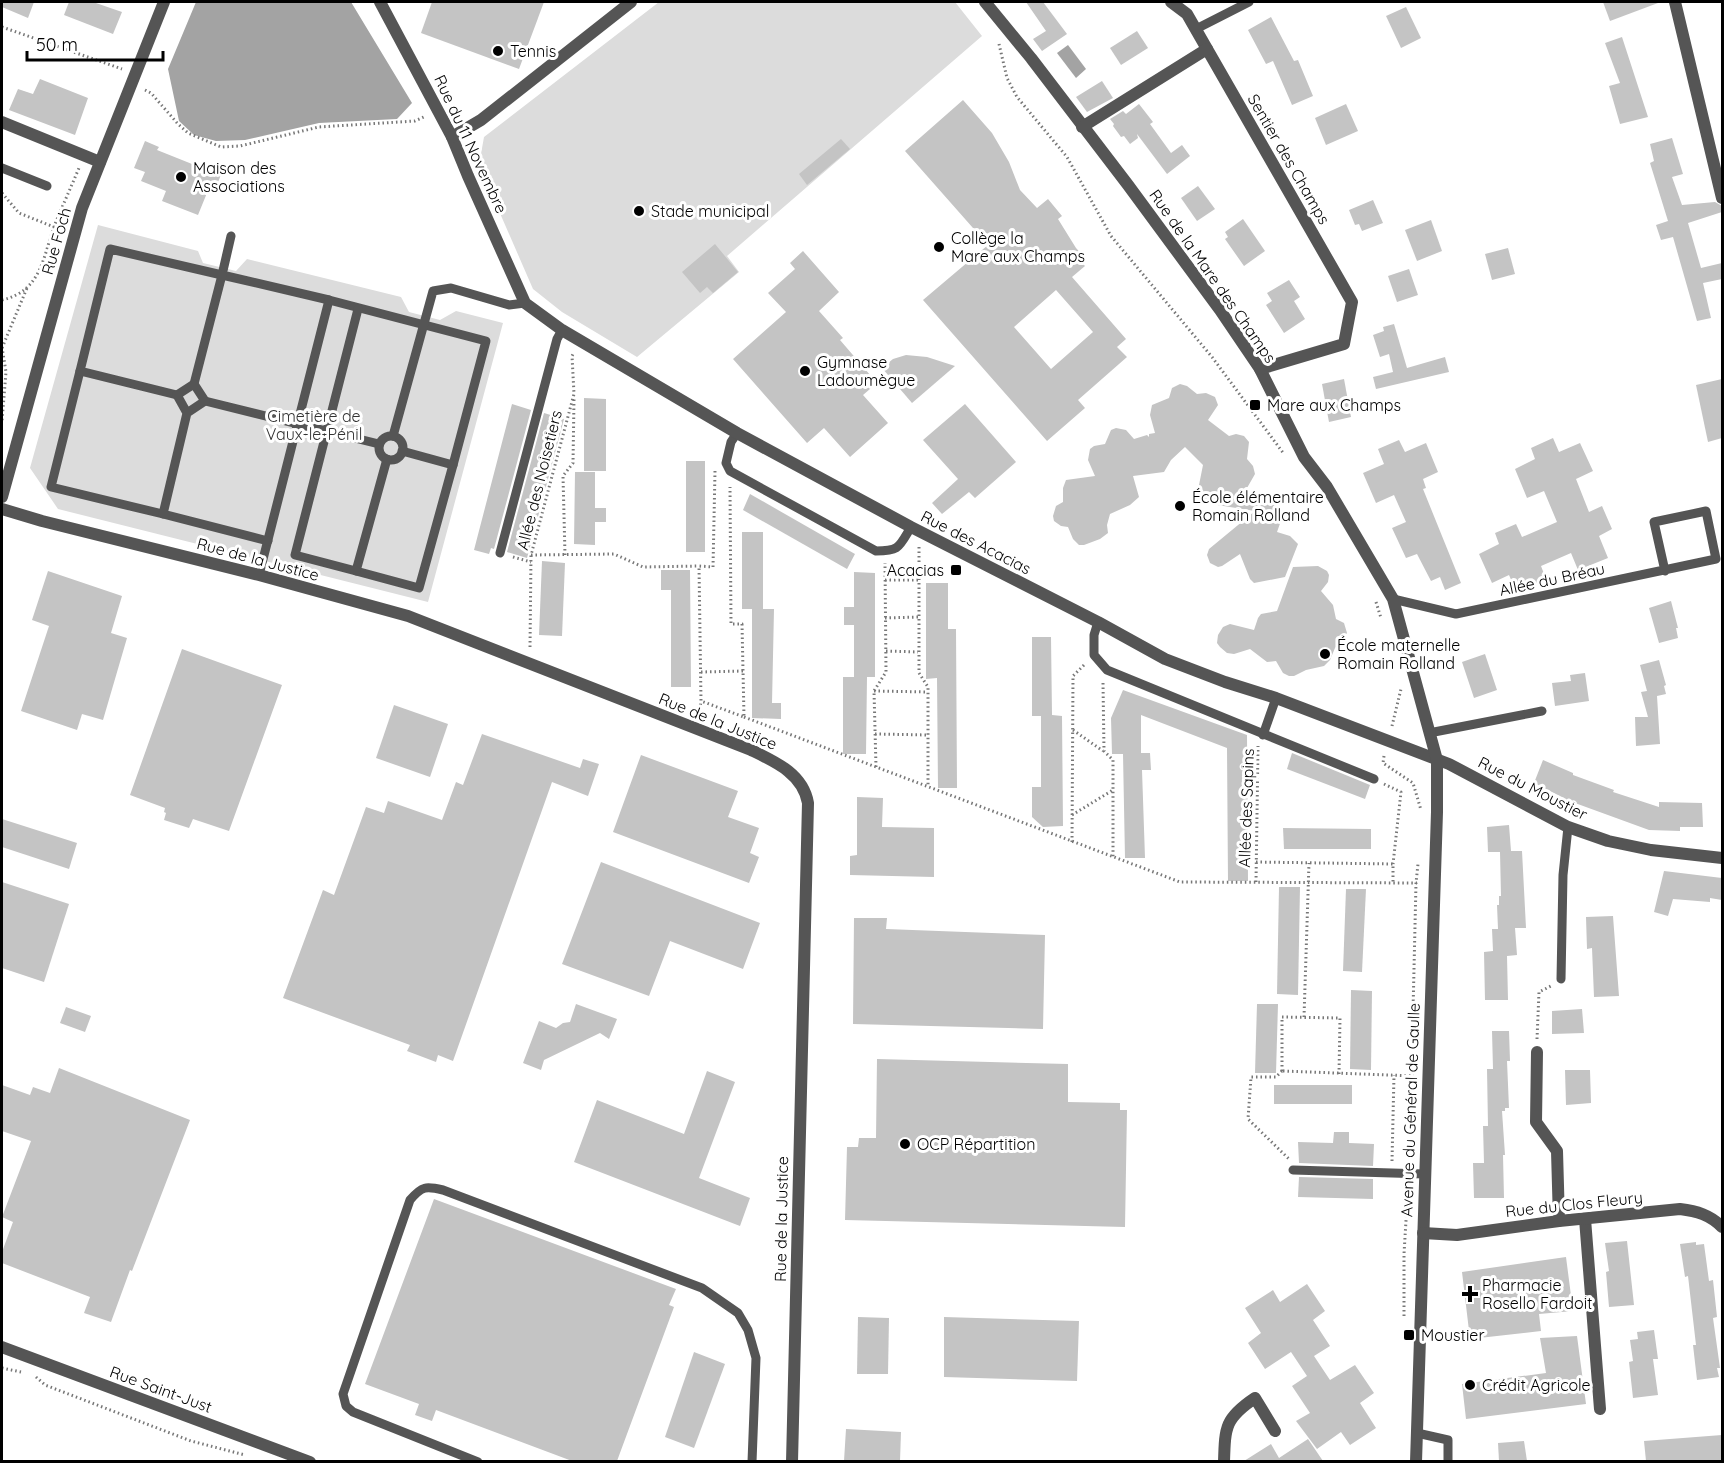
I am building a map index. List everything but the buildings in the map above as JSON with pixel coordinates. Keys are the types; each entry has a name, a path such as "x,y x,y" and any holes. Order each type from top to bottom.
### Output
{"street":[{"name":"Rue Foch","path":"2,497 82,208 164,2"},
{"name":"Rue du 11 Novembre","path":"380,2 439,110 525,303"},
{"path":"452,137 481,120 631,2"},
{"name":"Rue de la Mare des Champs","path":"985,2 1031,58 1152,216 1260,369 1304,457 1327,487 1393,599 1437,760"},
{"path":"1082,127 1208,48 1187,14 1172,2"},
{"path":"1675,2 1722,198"},
{"name":"Sentier des Champs","path":"1208,48 1352,302 1344,344 1260,369"},
{"path":"2,122 100,162"},
{"name":"Rue des Acacias","path":"525,303 580,342 736,433 925,535 1098,622 1165,659 1225,682 1276,698 1437,760"},
{"name":"Rue de la Justice","path":"2,509 260,575 408,616 752,750 790,771 806,795 808,803 792,1461"},
{"name":"Rue du Moustier","path":"1437,760 1449,764 1568,827 1608,841 1651,850 1722,858"},
{"name":"Avenue du Général de Gaulle","path":"1416,1461 1437,760"},
{"path":"1537,1052 1536,1122 1557,1151 1559,1221"},
{"name":"Rue du Clos Fleury","path":"1423,1233 1457,1234 1680,1209 1700,1212 1716,1220 1722,1227"},
{"path":"1585,1219 1600,1409"},
{"name":"Rue Saint-Just","path":"2,1347 310,1461"},
{"path":"1224,1461 1224,1436 1230,1420 1237,1410 1255,1398 1275,1431"}],"lane":[{"path":"1196,29 1249,2"},
{"path":"2,168 47,186"},
{"path":"80,371 177,395 194,384 231,236"},
{"path":"268,541 51,487 110,249 329,300 486,341 419,588 295,555 358,309"},
{"path":"393,436 433,291 451,288 509,304 525,303"},
{"path":"260,575 329,300"},
{"path":"500,553 557,339 562,330"},
{"path":"194,384 205,401 379,444"},
{"path":"163,514 187,413 177,395"},
{"path":"187,413 205,401"},
{"path":"736,433 731,442 728,467 876,551 891,551 900,546 911,527"},
{"path":"386,436 393,436 401,441 402,451 398,457 387,459 380,453 379,444 386,436"},
{"path":"402,451 453,465"},
{"path":"356,571 387,459"},
{"name":"Allée du Bréau","path":"1393,599 1456,614 1665,571 1716,559 1706,511 1654,522 1665,571"},
{"path":"1098,622 1094,635 1094,655 1107,670 1374,779"},
{"path":"1263,735 1276,698"},
{"path":"1429,733 1542,711"},
{"path":"1561,979 1563,875 1568,827"},
{"path":"1293,1170 1425,1174"},
{"path":"478,1461 353,1412 346,1407 343,1394 410,1200 418,1191 428,1187 443,1190 702,1288 738,1313 748,1330 756,1358 752,1461"},
{"path":"1417,1433 1448,1440 1448,1461"}],"path":[{"path":"2,27 133,79 151,93 188,133 220,147 240,146 319,127 415,121 439,110"},
{"path":"999,42 1008,78 1017,97 1067,158 1111,236 1212,357 1285,456"},
{"path":"2,300 28,286 39,273 54,227 84,155"},
{"path":"2,193 19,213 54,227"},
{"path":"2,421 6,372 2,349 28,286"},
{"name":"Allée des Noisetiers","path":"530,664 531,555 574,394 572,357 580,342"},
{"path":"565,555 563,476 573,463 574,394"},
{"path":"531,555 614,554 643,567 713,567 715,466 728,467 731,624 742,624 744,717"},
{"path":"925,535 918,550 918,652 919,673 928,687 928,788"},
{"path":"876,767 874,691 886,672 884,551"},
{"path":"500,553 531,562"},
{"path":"699,566 701,701 1180,882 1434,883"},
{"path":"885,580 918,580"},
{"path":"1373,594 1383,626"},
{"path":"885,618 918,618"},
{"path":"886,651 918,652"},
{"path":"1072,842 1073,676 1094,655"},
{"path":"1104,752 1102,685 1107,670"},
{"path":"700,672 743,671"},
{"path":"1420,696 1403,679 1383,763 1413,783 1421,811"},
{"path":"874,691 928,692"},
{"path":"1072,730 1113,760 1113,857"},
{"path":"875,734 928,735"},
{"name":"Allée des Sapins","path":"1256,882 1257,750 1263,735"},
{"path":"1374,779 1401,792 1392,882"},
{"path":"1072,814 1113,790"},
{"path":"1256,862 1393,864"},
{"path":"1412,1076 1416,883 1419,862"},
{"path":"1304,1017 1309,863"},
{"path":"1537,1052 1539,992 1561,979"},
{"path":"1293,1170 1290,1161 1248,1119 1251,1077 1276,1077 1282,1071 1282,1017 1340,1018 1339,1074"},
{"path":"1282,1071 1428,1077"},
{"path":"1392,1174 1394,1075"},
{"path":"1404,1322 1404,1254 1409,1174"},
{"path":"2,1368 34,1376 45,1385 191,1441 248,1456"}],"green space":[{"name":"Stade municipal","path":"659,2 955,2 982,36 727,256 739,272 637,357 562,312 533,289 479,165 484,137"},
{"name":"Cimetière de Vaux-le-Pénil","path":"98,225 198,251 203,263 236,271 247,259 401,297 409,312 440,320 456,311 503,323 428,602 58,509 30,468"}],"shaded area":[{"path":"196,2 351,2 412,103 397,119 319,123 245,140 216,141 194,135 179,121 168,69"},
{"path":"1068,45 1086,69 1076,78 1057,53"}],"place":[{"name":"Tennis","path":"498,51"},
{"name":"Maison des Associations","path":"181,177"},
{"name":"Stade municipal","path":"639,211"},
{"name":"Collège la Mare aux Champs","path":"939,247"},
{"name":"Gymnase Ladoumègue","path":"805,371"},
{"name":"Mare aux Champs","path":"1255,405"},
{"name":"École élémentaire Romain Rolland","path":"1180,506"},
{"name":"Acacias","path":"956,570"},
{"name":"École maternelle Romain Rolland","path":"1325,654"},
{"name":"OCP Répartition","path":"905,1144"},
{"name":"Pharmacie Rosello Fardoit","path":"1470,1294"},
{"name":"Moustier","path":"1409,1335"},
{"name":"Crédit Agricole","path":"1470,1385"}]}
